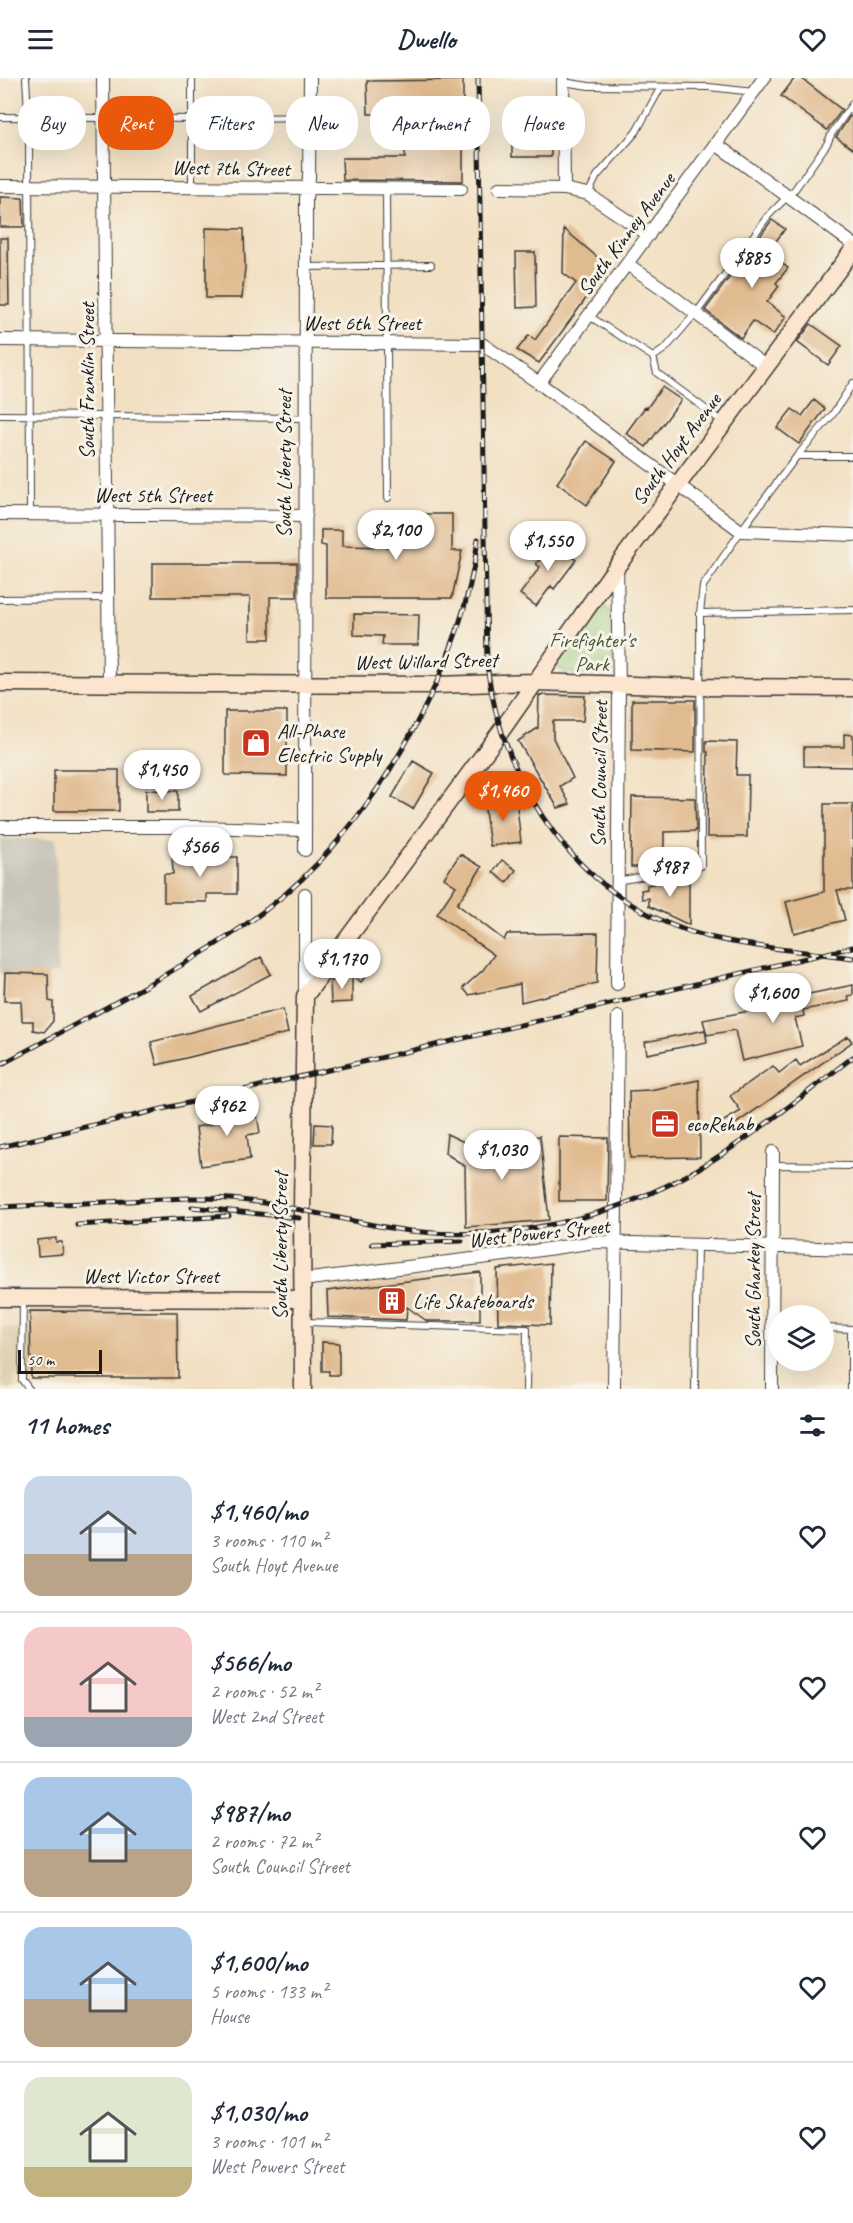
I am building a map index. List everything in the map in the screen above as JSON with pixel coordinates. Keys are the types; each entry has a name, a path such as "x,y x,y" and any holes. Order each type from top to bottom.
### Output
{"main road":[{"name":"South Hoyt Avenue","path":"305,996 501,731 617,565 853,250"},
{"name":"West Willard Street","path":"0,683 306,685 534,682 699,687 853,688"},
{"name":"South Liberty Street","path":"303,1389 305,996"},
{"name":"West Victor Street","path":"0,1298 302,1299"}],"street":[{"name":"South Franklin Street","path":"103,78 103,96"},
{"name":"South Liberty Street","path":"310,78 310,96"},
{"name":"South Kinney Avenue","path":"539,383 764,78"},
{"path":"563,80 564,189"},
{"path":"716,144 853,244"},
{"name":"South Franklin Street","path":"104,150 109,684"},
{"name":"South Liberty Street","path":"305,850 305,342 309,150"},
{"name":"West 7th Street","path":"0,186 461,189"},
{"path":"499,188 564,189 588,194 649,235"},
{"path":"627,264 765,366"},
{"name":"West 6th Street","path":"0,340 482,344 677,485"},
{"path":"677,485 741,531 853,535"},
{"name":"West 5th Street","path":"0,514 306,516"},
{"name":"South Council Street","path":"617,565 619,685 617,984"},
{"path":"0,827 194,827 305,830"},
{"path":"305,894 305,996"},
{"path":"614,1389 618,1017"},
{"name":"South Gharkey Street","path":"773,1159 772,1248 775,1305"},
{"name":"West Powers Street","path":"302,1280 595,1242 853,1250"},
{"name":"South Gharkey Street","path":"772,1389 773,1371"}],"lane":[{"path":"26,78 27,96"},
{"path":"192,78 192,96"},
{"path":"563,80 589,86 709,87 754,92"},
{"path":"588,194 597,176 636,132 661,87"},
{"path":"653,357 666,348 753,235 786,196 795,189 828,144 832,133 853,103"},
{"path":"0,117 18,117"},
{"path":"28,150 30,514"},
{"path":"192,150 192,187"},
{"path":"387,189 388,498"},
{"path":"306,267 431,265"},
{"path":"589,316 653,357 657,373 724,423"},
{"path":"617,880 700,866 699,687 700,613 703,586 797,456 833,414 853,383"},
{"path":"0,415 306,418"},
{"path":"797,456 853,456"},
{"path":"0,599 108,598"},
{"path":"700,613 853,610"},
{"path":"773,1159 853,1166"},
{"path":"695,1389 697,1245"},
{"path":"23,1298 22,1380 29,1389"},
{"path":"303,1322 527,1329 526,1389"},
{"path":"834,1328 852,1329 851,1389"}],"shaded area":[{"path":"0,839 56,839 58,974 0,973"},
{"path":"2,1328 31,1328 31,1378 14,1377 14,1389 3,1389 3,1384 0,1384"}],"green space":[{"name":"Firefighter's Park","path":"598,607 608,609 613,617 613,670 609,673 574,674 561,670 556,666 557,661"}],"building":[{"path":"795,78 801,78 842,110 827,130 781,96"},
{"path":"463,80 463,96 370,96 370,114 368,114 367,81"},
{"path":"850,116 853,118 853,149 836,137"},
{"path":"405,150 463,150 463,181 343,180 342,158 405,158"},
{"path":"512,150 551,150 551,157 512,157"},
{"path":"0,197 23,198 24,227 0,227"},
{"path":"772,220 785,229 767,253 788,268 776,283 779,286 767,302 786,317 773,335 753,321 741,338 705,310"},
{"path":"206,228 244,229 245,267 242,298 206,298"},
{"path":"564,229 609,267 539,363 517,350 529,335 535,340 576,283 563,273"},
{"path":"0,238 8,238 9,305 0,305"},
{"path":"516,252 535,252 536,307 517,308"},
{"path":"811,324 842,346 828,365 797,342"},
{"path":"662,387 681,400 646,447 626,433"},
{"path":"814,400 825,409 799,444 777,428 792,409 802,416"},
{"path":"586,441 616,461 587,505 557,483"},
{"path":"387,514 452,514 452,551 462,551 452,598 326,598 326,546 321,545 321,530 342,530 342,546 387,547"},
{"path":"545,537 576,560 554,589 551,586 536,606 520,594 540,567 536,564 547,549 540,544"},
{"path":"153,563 297,563 297,597 270,597 270,639 250,639 250,597 153,597"},
{"path":"354,614 419,615 418,645 382,645 383,636 354,635"},
{"path":"539,695 585,696 583,721 553,721 553,738 573,778 560,786 570,804 558,808 518,741 538,728"},
{"path":"632,700 695,700 695,752 632,750"},
{"name":"All-Phase Electric Supply","path":"225,711 287,711 287,776 225,775"},
{"path":"844,734 853,735 853,767 804,766 804,747 844,747"},
{"path":"706,741 737,742 736,775 748,775 747,837 707,837 708,752 706,752"},
{"path":"413,761 434,773 413,809 392,797"},
{"path":"54,770 119,770 119,811 54,811"},
{"path":"146,790 178,791 178,812 146,812"},
{"path":"632,797 695,798 696,831 664,832 664,867 631,867"},
{"path":"516,799 521,842 490,846 484,803"},
{"path":"824,804 853,804 853,890 837,890 845,920 794,933 786,902 824,892"},
{"path":"172,853 207,854 207,857 237,857 237,894 207,894 207,902 164,902 164,874 173,874"},
{"path":"460,854 482,867 457,904 504,940 507,934 598,933 597,983 521,1002 520,984 469,995 463,988 483,970 494,955 437,914 456,886 444,878"},
{"path":"502,860 516,870 507,883 493,872"},
{"path":"689,877 689,925 649,906 649,898 642,899 641,890 647,889 647,885"},
{"path":"366,955 377,963 361,982 352,975"},
{"path":"261,957 271,974 201,1011 192,996"},
{"path":"5,973 48,974 49,1001 53,1002 53,1021 44,1032 33,1030 33,1021 22,1021 21,1001 4,1001"},
{"path":"352,975 352,1002 331,1003 330,981 343,980 342,976"},
{"path":"853,985 853,995 848,996 849,1001 803,1010 804,1016 795,1018 802,1046 742,1061 735,1030 707,1035 703,1020 800,1001 799,996"},
{"path":"283,1009 288,1033 157,1065 151,1042"},
{"path":"705,1030 707,1042 647,1054 645,1042"},
{"name":"ecoRehab","path":"848,1036 852,1042 721,1134 717,1125 741,1111 730,1096 773,1066 779,1073 796,1060 800,1066"},
{"name":"ecoRehab","path":"699,1080 700,1157 630,1158 629,1091 650,1090"},
{"path":"256,1109 260,1133 247,1135 250,1159 201,1166 196,1127 213,1124 212,1115"},
{"path":"315,1124 332,1125 331,1144 314,1144"},
{"path":"447,1134 468,1144 540,1136 549,1220 466,1227 465,1166 445,1153"},
{"path":"559,1137 608,1138 607,1201 559,1201"},
{"path":"56,1238 56,1242 62,1242 63,1254 38,1256 37,1240"},
{"path":"551,1263 550,1325 498,1323 497,1269"},
{"name":"Life Skateboards","path":"480,1272 480,1321 427,1321 407,1307 406,1320 328,1317 327,1291"},
{"path":"30,1311 177,1312 178,1378 31,1378"},
{"path":"322,1342 339,1343 339,1375 329,1375 329,1371 322,1371"}],"railway":[{"path":"478,78 487,665 496,710 510,754 530,796 555,834 585,868 621,897 661,920 705,936 760,946 853,958"},
{"path":"0,1065 140,989 233,933 277,901 317,864 370,799 426,706 463,613 478,539"},
{"path":"0,1147 853,947"},
{"path":"0,1207 212,1198 262,1203 410,1231 448,1234 485,1233 559,1223 631,1201 698,1169 777,1115 853,1057"},
{"path":"192,1207 299,1218"},
{"path":"77,1225 229,1216"},
{"path":"372,1244 462,1241"}],"place":[{"name":"All-Phase Electric Supply","path":"256,743"},
{"name":"ecoRehab","path":"665,1124"},
{"name":"Life Skateboards","path":"392,1301"}]}
